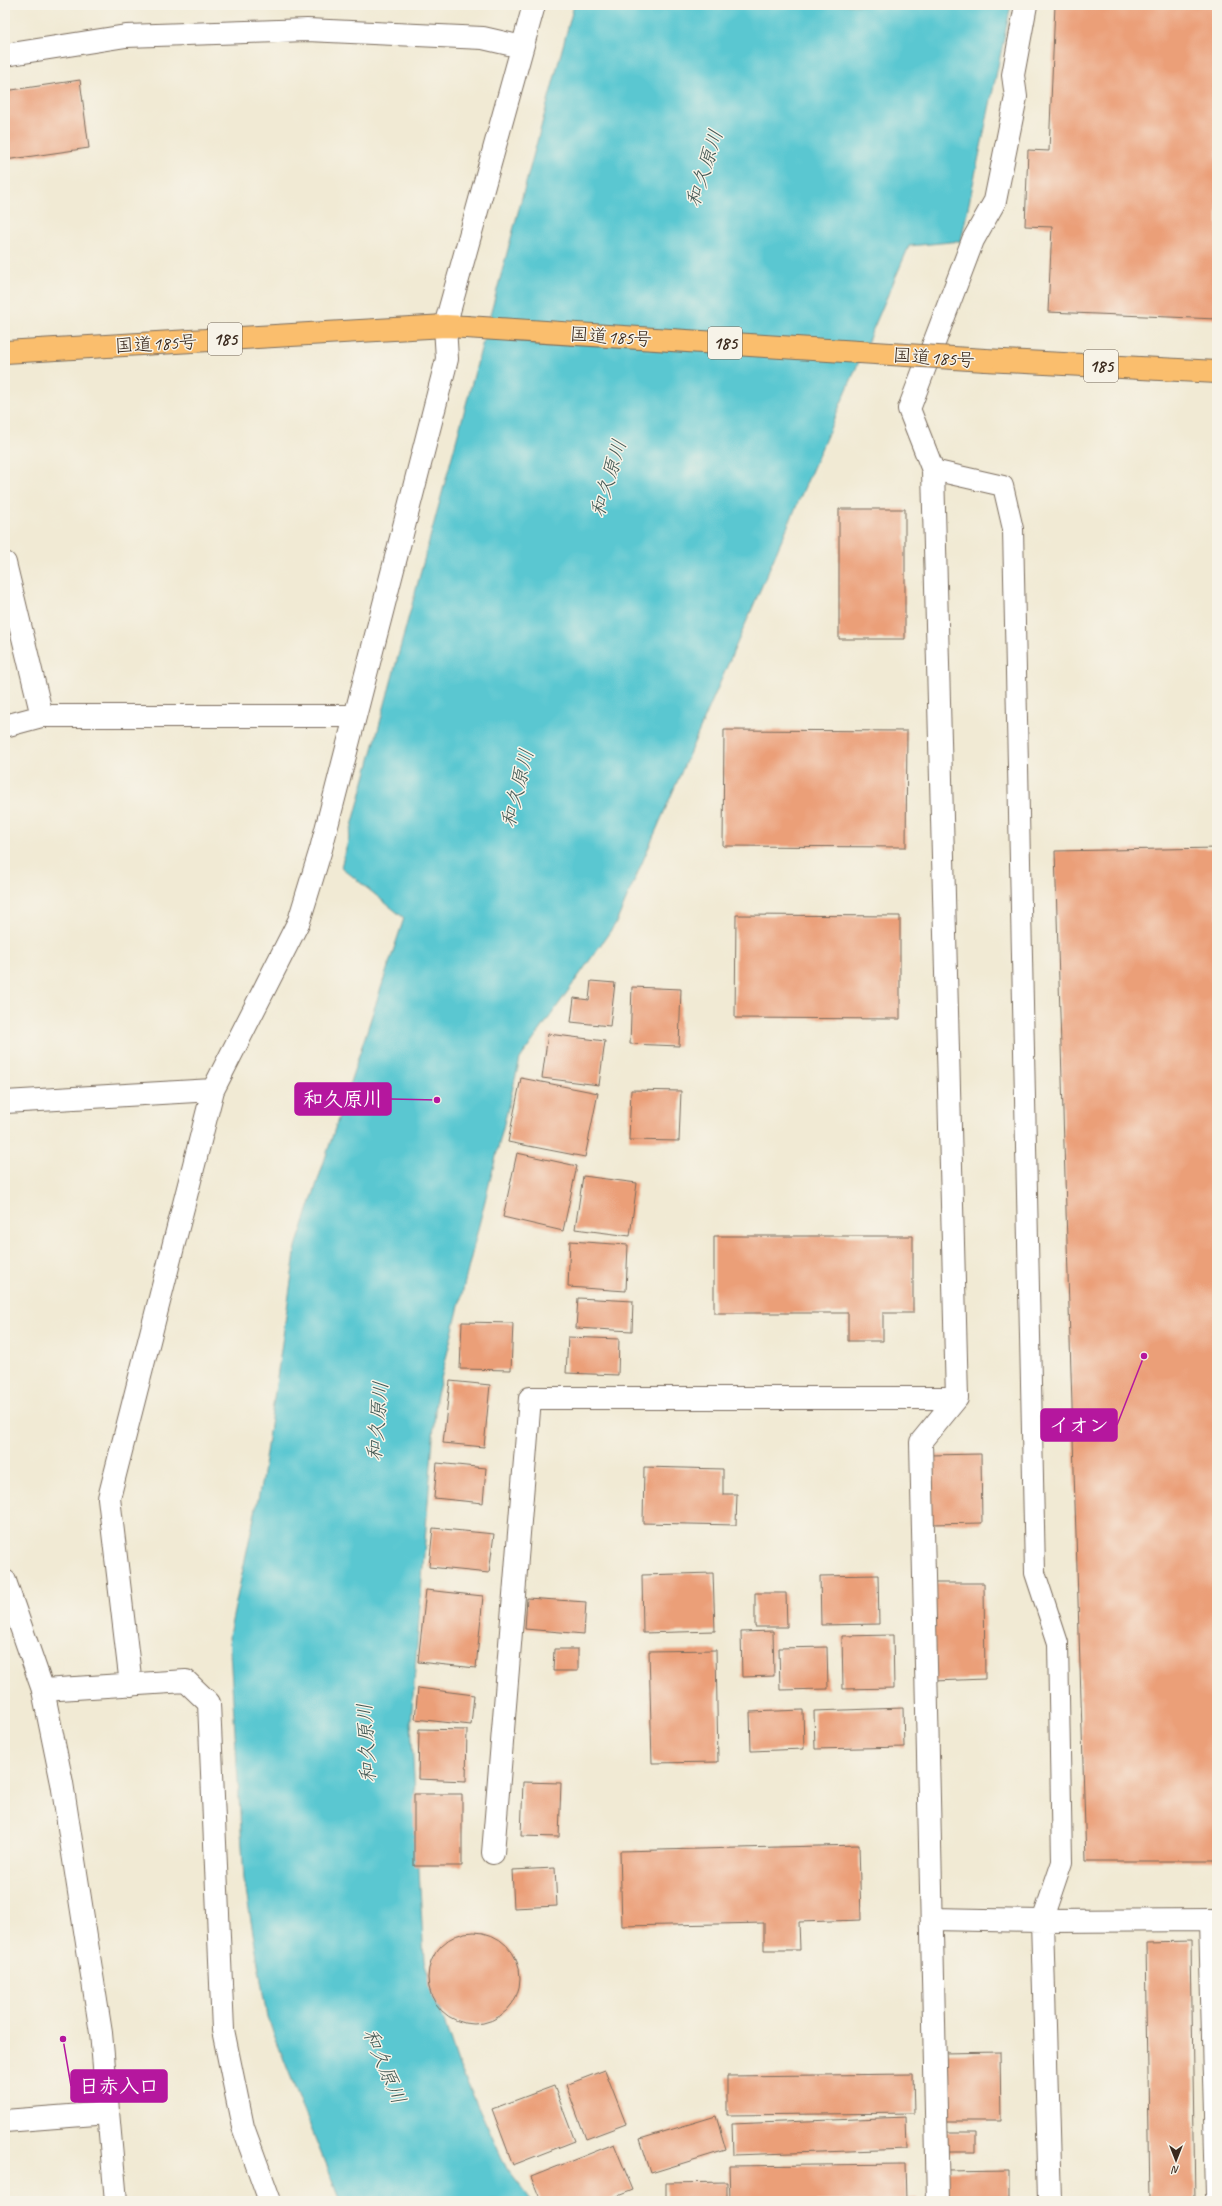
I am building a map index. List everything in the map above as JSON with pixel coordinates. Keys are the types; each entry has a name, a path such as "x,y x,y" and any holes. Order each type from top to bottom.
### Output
{"highway":[{"name":"国道185号","path":"5,352 456,326 985,360 1217,372"}],"street":[{"path":"131,1685 109,1498 213,1090 299,921 321,849 456,326 522,47 534,5"},
{"path":"938,2201 921,1442 957,1398 933,470 909,409 973,240 995,201 1016,97 1013,75 1026,5"},
{"path":"5,55 126,36 307,30 483,38 522,47"},
{"path":"5,563 42,716"},
{"path":"5,726 42,716 355,716"},
{"path":"5,1102 213,1090"},
{"path":"492,1853 530,1398 957,1398"},
{"path":"5,1581 43,1690 62,1783 101,2033 116,2201"},
{"path":"43,1690 186,1681 209,1703 223,2030 243,2127 270,2201"},
{"path":"932,1918 1042,1921 1213,1920 1217,2194"},
{"path":"1042,1921 1050,2201"},
{"path":"5,2120 108,2113"}],"lane":[{"path":"933,470 1003,486 1013,529 1035,1573 1058,1643 1062,1862 1042,1921"}],"water":[{"path":"574,5 1011,5 961,241 909,246 616,923 520,1059 436,1399 411,1722 424,1961 458,2063 507,2169 532,2201 340,2201 267,2017 244,1879 229,1635 262,1480 296,1247 404,918 341,867"}],"building":[{"path":"1055,5 1217,5 1217,319 1048,312 1052,227 1025,226 1028,150 1049,151"},
{"path":"80,80 89,148 5,160 5,91"},
{"path":"839,509 905,509 905,639 839,639"},
{"path":"724,730 907,731 906,847 723,846"},
{"path":"1217,848 1217,1861 1086,1861 1055,851"},
{"path":"736,915 900,916 900,1019 735,1018"},
{"path":"591,981 615,983 610,1026 571,1022 574,998 589,1000"},
{"path":"632,987 681,989 679,1046 630,1044"},
{"path":"548,1034 605,1041 599,1085 542,1078"},
{"path":"521,1078 598,1093 585,1157 508,1142"},
{"path":"631,1090 681,1091 679,1141 629,1140"},
{"path":"517,1153 577,1166 563,1231 503,1217"},
{"path":"583,1176 637,1183 630,1236 575,1229"},
{"path":"714,1236 913,1236 913,1313 883,1313 883,1341 848,1341 848,1313 714,1313"},
{"path":"570,1241 628,1245 626,1291 568,1287"},
{"path":"578,1298 633,1301 632,1331 576,1328"},
{"path":"462,1322 513,1323 511,1370 460,1369"},
{"path":"568,1337 619,1339 618,1375 566,1373"},
{"path":"450,1381 490,1385 484,1447 443,1443"},
{"path":"981,1454 982,1523 930,1524 929,1455"},
{"path":"437,1463 486,1468 483,1503 434,1498"},
{"path":"644,1467 723,1469 723,1494 737,1494 736,1525 643,1523"},
{"path":"433,1528 494,1534 489,1573 429,1567"},
{"path":"713,1573 715,1631 643,1633 642,1575"},
{"path":"878,1575 879,1624 821,1625 820,1576"},
{"path":"932,1583 984,1583 985,1679 934,1681"},
{"path":"426,1590 483,1596 476,1668 418,1662"},
{"path":"755,1593 786,1593 787,1627 755,1627"},
{"path":"527,1598 586,1602 584,1634 525,1629"},
{"path":"773,1631 774,1676 742,1677 741,1632"},
{"path":"893,1635 894,1688 843,1689 842,1636"},
{"path":"827,1647 828,1689 780,1690 779,1648"},
{"path":"554,1649 578,1649 578,1671 553,1671"},
{"path":"716,1650 718,1762 652,1763 649,1651"},
{"path":"418,1688 474,1695 471,1725 415,1719"},
{"path":"903,1708 904,1747 815,1749 814,1711"},
{"path":"803,1710 804,1749 751,1751 750,1712"},
{"path":"419,1729 467,1730 466,1781 418,1779"},
{"path":"523,1782 561,1783 559,1837 521,1836"},
{"path":"414,1794 462,1794 462,1866 414,1866"},
{"path":"859,1845 861,1920 799,1922 800,1950 764,1950 764,1923 622,1926 620,1851"},
{"path":"555,1868 557,1906 514,1908 512,1870"},
{"path":"474,1932 492,1935 507,1945 517,1960 520,1978 517,1996 507,2011 492,2021 474,2024 456,2021 441,2011 431,1996 428,1978 431,1960 441,1945 456,1935"},
{"path":"1191,1942 1195,2201 1150,2201 1146,1943"},
{"path":"1000,2052 1001,2121 944,2121 943,2053"},
{"path":"605,2070 626,2124 586,2139 566,2085"},
{"path":"913,2074 914,2113 727,2115 727,2076"},
{"path":"554,2086 575,2141 513,2165 492,2109"},
{"path":"716,2116 726,2150 651,2173 640,2139"},
{"path":"906,2117 907,2149 733,2155 732,2124"},
{"path":"945,2132 976,2132 976,2152 945,2152"},
{"path":"614,2144 633,2190 605,2201 541,2201 531,2177"},
{"path":"905,2164 906,2199 918,2199 918,2201 730,2201 729,2166"},
{"path":"1009,2170 1009,2201 947,2201 947,2171"},
{"path":"727,2182 727,2201 666,2201 666,2183"}],"place":[{"name":"和久原川","path":"437,1100"},
{"name":"イオン","path":"1144,1356"},
{"name":"日赤入口","path":"63,2039"}]}
